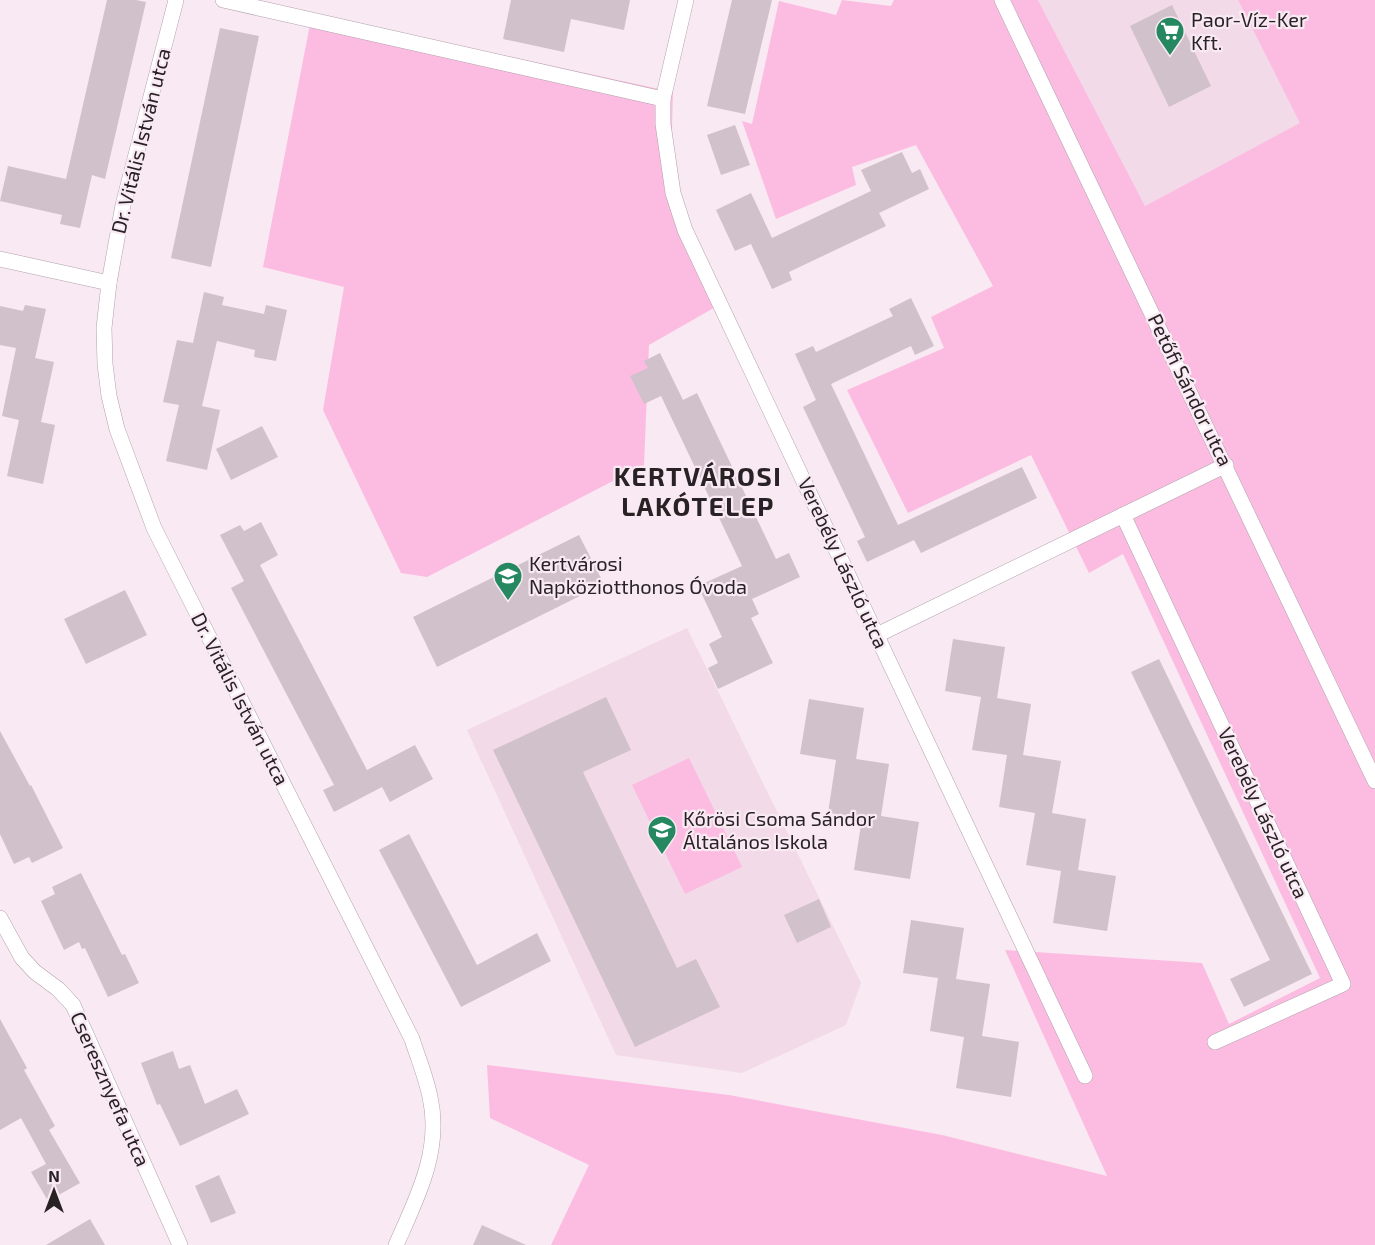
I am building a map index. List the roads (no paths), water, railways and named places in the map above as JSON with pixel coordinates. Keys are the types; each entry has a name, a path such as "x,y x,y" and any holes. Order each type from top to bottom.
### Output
{"street":[{"name":"Dr. Vitális István utca","path":"176,0 123,205 109,283 104,328 109,396 117,429 154,528 412,1039 431,1099 432,1140 427,1172 396,1245"},
{"path":"223,0 663,99"},
{"name":"Verebély László utca","path":"686,0 663,99 663,124 673,194 685,230 1085,1076"},
{"name":"Petőfi Sándor utca","path":"1002,0 1375,781"},
{"path":"0,259 109,283"},
{"path":"877,635 1226,465"},
{"name":"Verebély László utca","path":"1124,515 1343,984 1215,1042"},
{"name":"Cseresznyefa utca","path":"0,918 22,958 73,1005 180,1245"}],"place":[{"name":"Paor-Víz-Ker Kft.","path":"1170,56"},
{"name":"Kertvárosi Napköziotthonos Óvoda","path":"508,602"},
{"name":"Kőrösi Csoma Sándor Általános Iskola","path":"662,856"}],"district":[{"name":"KERTVÁROSI LAKÓTELEP","path":"698,492"}]}
